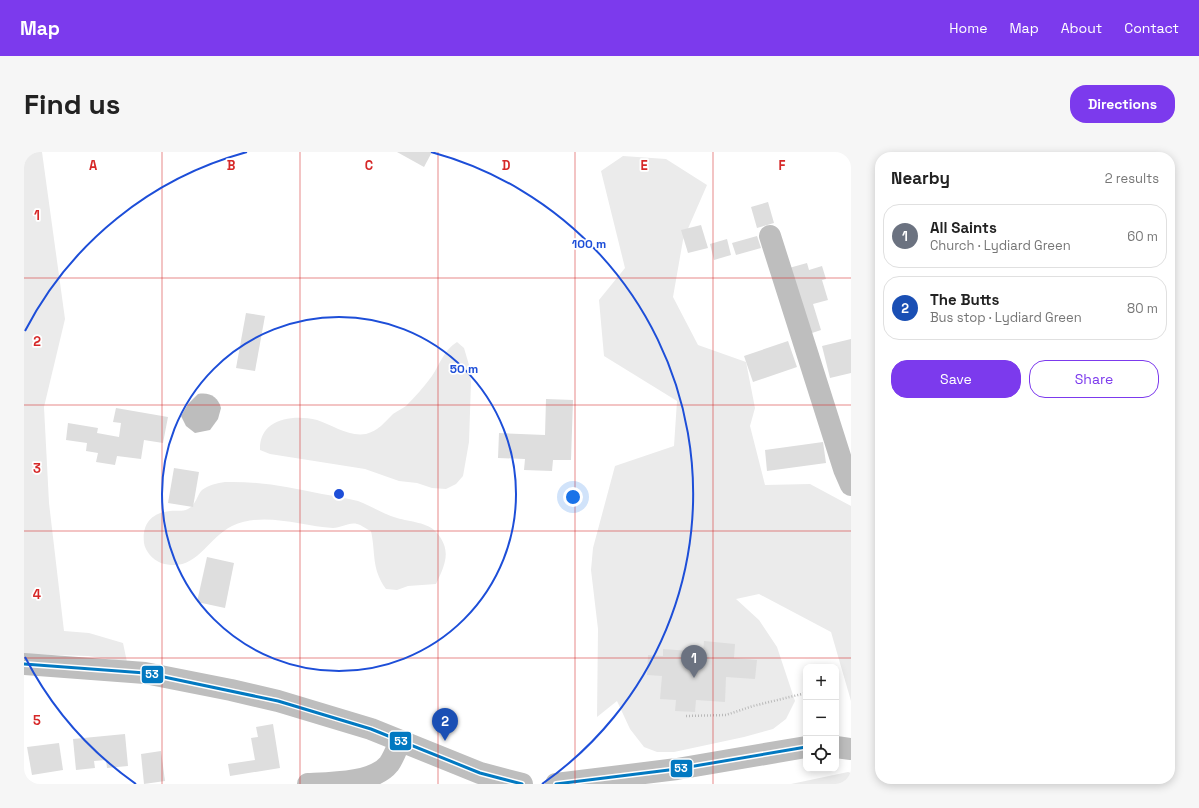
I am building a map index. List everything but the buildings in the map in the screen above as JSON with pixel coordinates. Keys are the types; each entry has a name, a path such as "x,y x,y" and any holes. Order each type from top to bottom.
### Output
{"street":[{"path":"770,236 844,468 851,485"},
{"path":"24,664 145,673 278,701 371,729 400,741 479,779 522,784"},
{"path":"308,784 363,778 380,772 390,763 400,741"},
{"path":"839,747 851,749"},
{"path":"556,784 677,769 803,748"}],"path":[{"path":"686,716 726,715 753,706 803,694"}],"shaded area":[{"path":"24,152 42,152 65,319 44,407 49,503 64,631 89,633 123,643 127,662 88,656 24,654"},
{"path":"623,156 666,159 707,185 683,240 673,297 698,345 746,362 755,408 750,426 765,485 810,484 851,506 851,701 831,632 759,594 736,599 759,620 777,647 795,701 786,719 773,729 744,737 674,752 657,752 644,747 630,729 617,701 597,717 598,629 591,570 593,548 615,466 674,446 677,401 604,356 599,300 625,268 601,171"},
{"path":"457,342 464,348 469,365 471,382 469,442 463,476 456,484 446,489 432,488 417,483 399,481 365,469 270,454 260,450 261,440 265,431 271,425 288,419 307,418 317,420 353,434 366,434 374,431 413,399 432,376 445,353"},
{"path":"198,394 213,396 220,404 221,408 218,419 210,430 195,433 186,426 181,416 188,404"},
{"path":"225,482 249,482 274,485 349,499 358,501 392,516 424,524 433,529 442,540 446,552 446,558 442,571 436,584 408,586 397,590 386,589 381,581 376,567 371,531 357,524 348,524 333,528 282,521 256,520 232,526 215,539 200,554 183,564 173,565 161,563 152,557 146,549 144,543 146,525 149,521 153,517 163,512 188,509 193,505 202,490 213,484"},
{"path":"848,772 851,773 851,784 791,784"}],"transit line":[{"name":"53","path":"24,664 145,673 278,701 371,729 480,773 522,784"},
{"name":"53","path":"556,784 677,769 803,748"}],"place":[{"name":"All Saints","path":"694,678"},
{"name":"The Butts","path":"445,741"}]}
